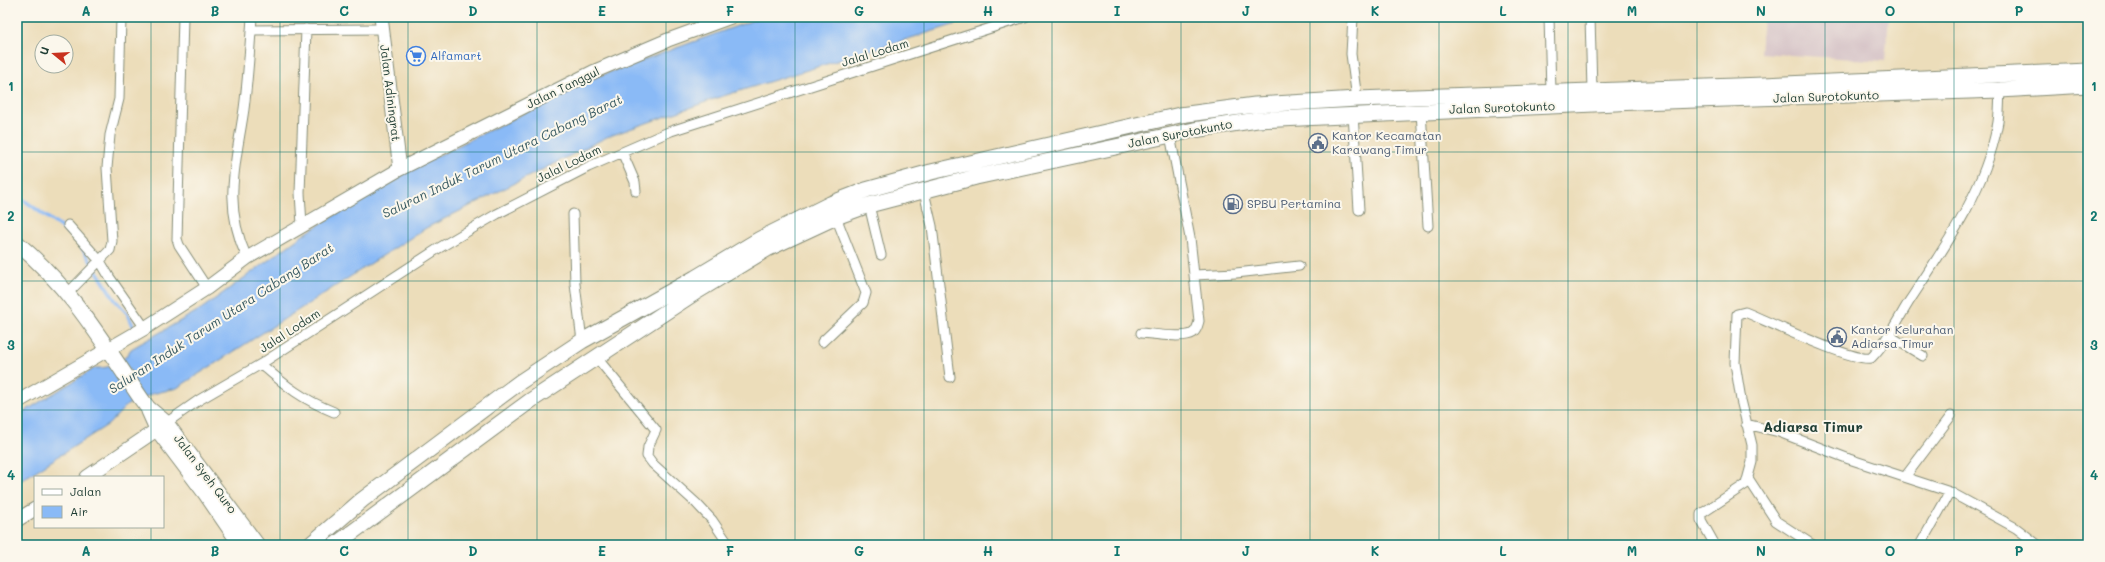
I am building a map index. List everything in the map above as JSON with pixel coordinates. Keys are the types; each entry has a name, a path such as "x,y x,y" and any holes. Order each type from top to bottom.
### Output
{"main road":[{"name":"Jalan Surotokunto","path":"336,545 530,401 696,292 767,249 836,217 869,205 924,192 976,177 1170,135 1257,120 1353,114 1383,106 1551,92 1764,85 2088,71"},
{"name":"Jalan Surotokunto","path":"310,545 362,500 501,396 582,341 695,278 760,239 830,204 866,190 932,172 1102,132 1198,112 1255,105 1357,99 1383,106 1421,111 2000,90 2088,85"},
{"path":"1102,132 1107,148"},
{"name":"Jalan Syeh Quro","path":"17,243 37,260 68,293 87,317 241,545"},
{"name":"Jalan Syeh Quro","path":"161,426 257,545"}],"street":[{"path":"68,293 110,250 112,241 107,168 110,135 119,99 121,17"},
{"path":"183,17 177,238 179,245 207,288"},
{"path":"247,258 239,240 234,217 232,176 244,109 252,17"},
{"name":"Jalan Tanggul","path":"17,402 110,352 207,288 247,258 400,169 593,72 668,40 731,17"},
{"name":"Jalal Lodam","path":"161,426 199,400 261,364 438,248 497,214 588,167 671,131 769,98 898,59 1025,17"},
{"path":"1353,17 1351,54 1357,99"},
{"path":"1549,17 1551,92"},
{"path":"1590,17 1592,90"},
{"path":"251,30 306,29 381,23"},
{"name":"Jalan Adiningrat","path":"381,23 400,169"},
{"path":"302,225 300,192 306,29"},
{"path":"1715,545 1701,520 1701,514 1742,487 1748,478 1752,462 1752,445 1746,424 1735,363 1736,317 1739,313 1745,312 1840,352 1871,358 1888,335 1959,224 1975,192 1993,145 1998,125 2000,90"},
{"path":"1421,111 1428,226"},
{"path":"1353,114 1359,210"},
{"path":"1141,333 1182,335 1195,332 1199,321 1190,238 1170,135"},
{"path":"622,152 629,167 636,190"},
{"path":"924,192 932,226 950,377"},
{"path":"869,205 881,255"},
{"path":"573,214 575,284 582,341"},
{"path":"822,342 862,303 866,294 836,217"},
{"path":"68,225 99,262 110,278 140,331"},
{"path":"1194,275 1236,273 1299,266"},
{"path":"1888,335 1923,356"},
{"path":"597,358 656,430 648,447 647,456 653,464 696,503 712,520 728,545"},
{"path":"261,364 292,391 310,403 334,412"},
{"path":"1905,477 1952,416"},
{"path":"1746,424 1779,432 1849,459 1950,492 2016,528 2038,545"},
{"path":"88,476 161,426"},
{"path":"1748,478 1776,521 1812,545"},
{"path":"1920,545 1950,492"},
{"path":"17,520 34,510"}],"shaded area":[{"path":"1763,17 1889,17 1885,61 1760,53"}],"water":[{"name":"Saluran Induk Tarum Utara Cabang Barat","path":"762,17 979,17 720,97 607,137 426,228 177,388 152,394 127,405 109,424 17,483 17,416 95,368 116,364 125,358 131,349 201,309 306,233 403,173 599,76"}],"waterway":[{"path":"17,195 74,237"},
{"path":"79,243 115,300 128,314 135,330"}],"place":[{"name":"Alfamart","path":"416,56"},
{"name":"Kantor Kecamatan Karawang Timur","path":"1318,143"},
{"name":"SPBU Pertamina","path":"1233,204"},
{"name":"Kantor Kelurahan Adiarsa Timur","path":"1837,337"}],"district":[{"name":"Adiarsa Timur","path":"1813,427"}]}
